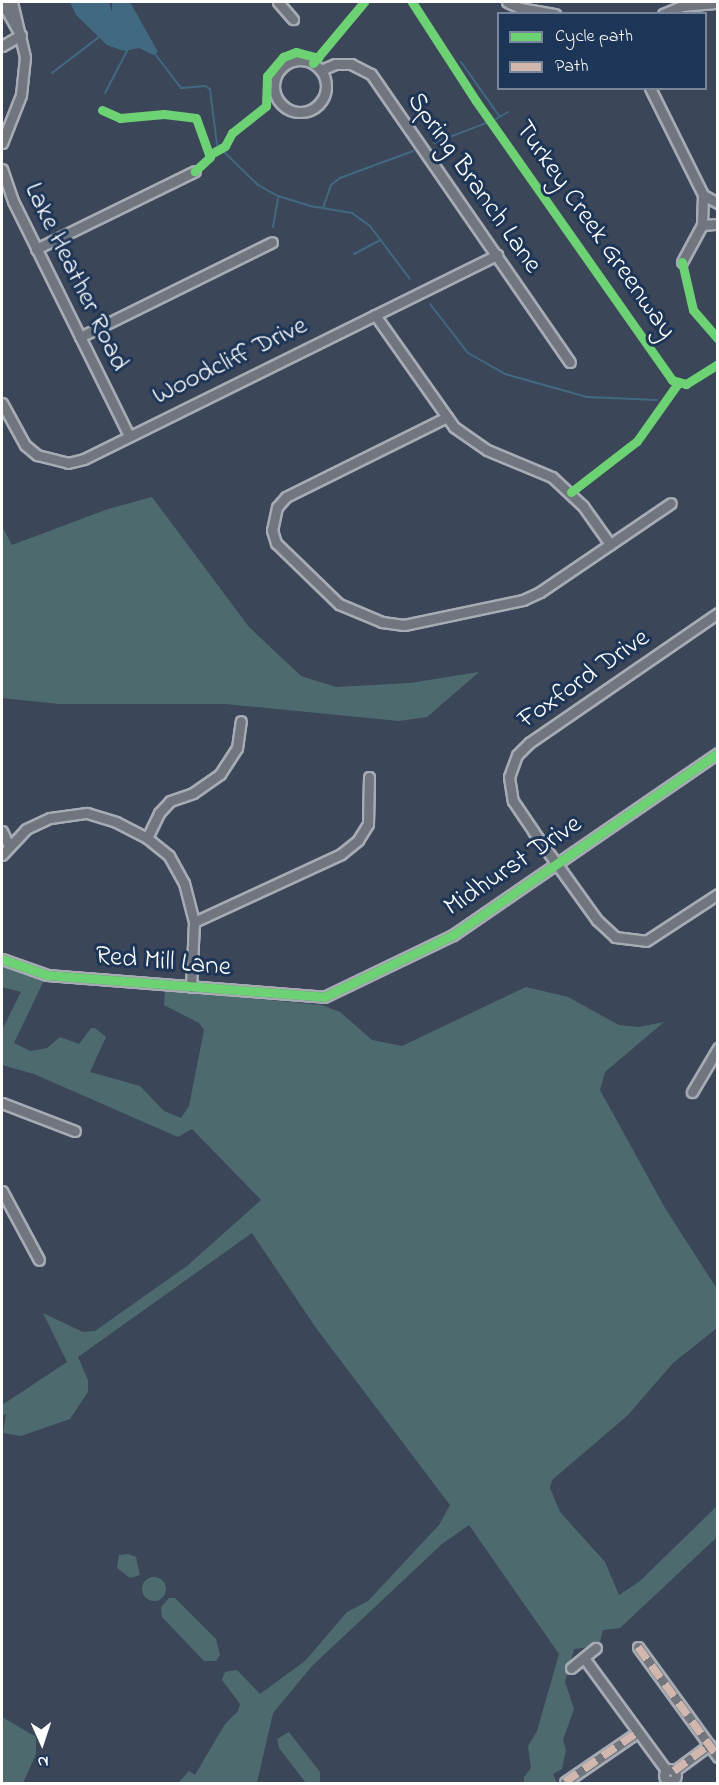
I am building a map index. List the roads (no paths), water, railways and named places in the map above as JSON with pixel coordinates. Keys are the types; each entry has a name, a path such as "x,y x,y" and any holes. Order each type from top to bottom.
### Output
{"street":[{"path":"2,2 21,35"},
{"path":"2,143 21,95 26,57 12,2"},
{"path":"278,2 293,19"},
{"path":"507,2 520,8 543,12"},
{"path":"668,12 682,6 717,3"},
{"path":"2,46 21,35"},
{"name":"Spring Branch Lane","path":"321,70 327,87 320,104 304,112 286,109 279,103 274,87 284,65 299,60 321,70 335,64 351,64 371,74 570,362"},
{"path":"651,90 703,195 702,225 682,262"},
{"name":"Lake Heather Road","path":"2,169 36,249 129,436"},
{"path":"36,249 195,171"},
{"path":"703,195 717,203"},
{"path":"702,225 717,224"},
{"path":"80,337 272,242"},
{"name":"Woodcliff Drive","path":"2,403 25,445 50,461 68,463 84,459 497,255"},
{"path":"375,315 447,417 469,440 530,466 569,490 609,544"},
{"path":"447,417 286,497 277,507 272,530 276,543 339,604 382,622 427,623 531,596 671,503"},
{"name":"Foxford Drive","path":"717,613 529,743 517,755 508,777 513,801 597,920 615,937 646,941 717,894"},
{"path":"147,838 159,813 170,801 193,793 220,774 237,748 241,722"},
{"name":"Midhurst Drive","path":"324,997 453,935 717,753"},
{"path":"194,922 341,854 358,840 368,824 369,777"},
{"path":"2,855 8,844 26,829 50,818 87,813 117,822 147,838 169,856 184,883 194,922 190,987"},
{"path":"2,831 8,844"},
{"name":"Red Mill Lane","path":"2,958 47,975 324,997"},
{"path":"693,1092 717,1048"},
{"path":"2,1103 75,1131"},
{"path":"2,1191 39,1260"},
{"path":"638,1647 717,1756"},
{"path":"571,1668 596,1648"},
{"path":"584,1658 638,1732 668,1778 709,1745"},
{"path":"565,1782 638,1732"}],"water":[{"path":"70,2 109,2 112,12 112,2 130,2 158,52 153,55 139,48 124,51 107,45 76,15"}],"waterway":[{"path":"52,73 99,37"},
{"path":"105,93 128,49"},
{"path":"155,54 181,88 205,86 210,89 217,145 258,185 278,196 310,206 352,213 370,226 410,279"},
{"path":"461,62 500,117"},
{"path":"496,119 508,112"},
{"path":"434,143 486,123"},
{"path":"323,208 331,185 340,178 413,151"},
{"path":"273,227 278,198"},
{"path":"354,254 380,240"},
{"path":"430,304 468,353 505,374 587,397 657,400"}]}
